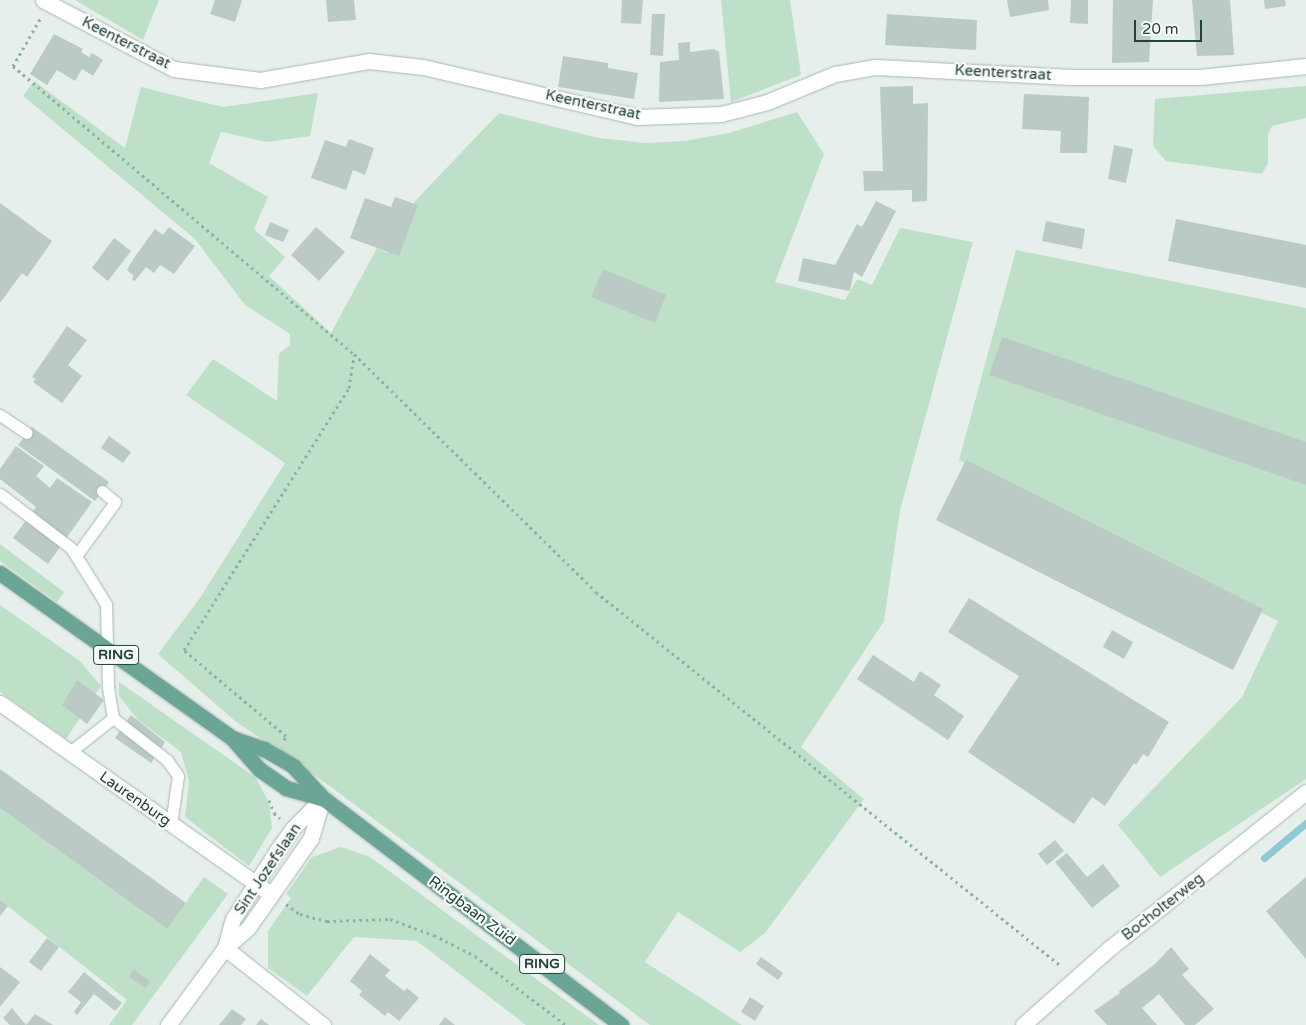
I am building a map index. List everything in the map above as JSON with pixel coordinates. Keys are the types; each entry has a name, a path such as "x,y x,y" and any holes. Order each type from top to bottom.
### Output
{"main road":[{"name":"Ringbaan Zuid","path":"0,573 232,738 259,769 286,788 323,798"},
{"name":"Ringbaan Zuid","path":"232,738 264,749 293,766 323,798 621,1025"}],"street":[{"name":"Keenterstraat","path":"46,1 174,69 260,80 369,61 423,67 638,117 721,114 767,102 835,74 876,67 1082,77 1200,77 1306,66"},
{"name":"Laurenburg","path":"0,703 271,894"},
{"name":"Bocholterweg","path":"1023,1025 1075,978 1306,792"},
{"name":"Sint Jozefslaan","path":"225,948 234,920 255,884 293,828 323,798"},
{"name":"Sint Jozefslaan","path":"168,1025 225,948 248,928 311,838 323,798"},
{"path":"225,948 323,1025"}],"lane":[{"path":"0,415 27,433"},
{"path":"76,556 115,502 102,492"},
{"path":"0,494 71,548 106,604 109,650 108,674 113,718 167,760 178,776 171,824"},
{"path":"70,752 113,718"}],"path":[{"path":"46,1 13,66 354,354 596,592 1075,978"},
{"path":"286,736 184,650 349,388 354,354"},
{"path":"271,894 300,914 327,921 390,919 434,935 475,956 566,1025"}],"green space":[{"path":"75,0 159,0 143,40"},
{"path":"721,0 790,0 801,75 731,102"},
{"path":"34,81 125,148 141,87 223,107 318,93 310,136 267,142 221,132 209,163 268,197 254,229 285,257 269,276 331,333 377,248 388,253 415,201 499,113 599,138 645,143 685,141 729,133 797,112 824,154 775,282 845,300 857,279 872,285 900,228 973,242 900,510 884,621 801,747 864,799 765,933 740,952 678,912 645,962 742,1025 650,1025 327,784 235,721 158,654 200,598 285,463 186,395 213,359 277,401 279,354 290,345 290,334 245,305 195,239 23,96"},
{"path":"1306,86 1306,118 1272,126 1268,134 1268,163 1262,174 1166,161 1153,146 1155,99"},
{"path":"1016,250 1306,308 1306,779 1160,877 1118,825 1242,697 1278,621 959,460"},
{"path":"0,544 64,592 57,602 0,561"},
{"path":"0,605 80,661 101,686 66,739 0,692"},
{"path":"119,682 255,777 269,802 272,828 249,866 185,817 189,781 181,752 138,720 119,696"},
{"path":"0,808 167,929 204,877 228,894 132,1025 109,1025 127,1000 0,900"},
{"path":"341,847 370,857 599,1025 526,1025 417,941 354,937 307,996 268,968 268,931 291,898 286,894 312,857"}],"building":[{"path":"215,0 242,0 235,22 210,14"},
{"path":"326,0 354,0 356,20 328,22"},
{"path":"622,0 643,0 641,24 621,23"},
{"path":"1007,0 1048,0 1049,10 1010,17"},
{"path":"1071,0 1088,0 1088,24 1070,23"},
{"path":"1113,0 1153,0 1149,62 1112,63"},
{"path":"1192,0 1230,0 1234,55 1197,56"},
{"path":"1264,0 1285,0 1286,6 1265,9"},
{"path":"652,14 665,14 663,56 650,55"},
{"path":"887,14 977,20 976,50 885,45"},
{"path":"54,34 83,49 81,52 89,57 92,53 103,60 93,76 82,69 75,81 57,70 47,85 30,74"},
{"path":"690,42 690,52 714,49 719,52 724,99 659,102 660,62 679,60 678,43"},
{"path":"563,56 608,63 608,68 638,73 634,99 558,87"},
{"path":"913,86 913,104 928,103 927,201 912,202 912,190 864,191 863,171 883,171 880,87"},
{"path":"1024,94 1089,97 1087,153 1060,153 1061,131 1022,129"},
{"path":"349,139 374,148 365,175 353,170 346,190 311,178 325,140 346,147"},
{"path":"1114,145 1133,149 1126,183 1108,179"},
{"path":"395,197 418,205 399,256 350,238 365,198 391,207"},
{"path":"876,201 896,211 862,277 854,272 850,291 798,281 803,258 835,265 857,224 862,227"},
{"path":"0,203 52,241 27,277 22,273 0,303"},
{"path":"1176,219 1306,245 1306,288 1168,261"},
{"path":"1046,221 1085,229 1082,249 1042,241"},
{"path":"270,222 289,230 283,242 265,235"},
{"path":"169,227 195,246 174,274 160,265 154,273 146,267 135,281 132,279 134,276 127,270 134,258 155,229 163,235"},
{"path":"316,227 345,252 319,281 291,255"},
{"path":"114,238 131,251 108,281 92,268"},
{"path":"603,269 666,295 655,323 591,297"},
{"path":"67,326 87,340 68,365 82,376 62,403 33,382 36,379 32,377"},
{"path":"1002,337 1306,442 1306,485 989,375"},
{"path":"32,427 109,482 95,501 18,445"},
{"path":"109,436 131,452 123,463 101,448"},
{"path":"16,446 44,466 36,476 50,488 57,478 92,502 48,564 13,538 36,507 0,479 0,469"},
{"path":"966,460 1263,609 1233,670 936,520"},
{"path":"969,598 1169,722 1148,757 1143,754 1136,765 1134,763 1105,806 1092,797 1074,824 968,752 1019,676 948,632"},
{"path":"1112,630 1133,642 1124,659 1103,647"},
{"path":"873,655 914,682 920,671 941,685 934,695 964,716 948,740 857,679"},
{"path":"77,680 104,700 87,724 62,705"},
{"path":"131,715 165,742 151,763 115,738"},
{"path":"0,769 186,903 167,929 0,808"},
{"path":"1055,840 1064,851 1047,865 1038,854"},
{"path":"1067,853 1087,877 1103,864 1120,886 1092,908 1055,862"},
{"path":"1306,877 1306,959 1266,911"},
{"path":"0,900 8,906 0,916"},
{"path":"47,938 59,947 41,971 29,962"},
{"path":"1171,947 1189,969 1182,975 1214,1009 1195,1025 1185,1025 1159,994 1142,1008 1157,1025 1107,1025 1094,1011 1120,993 1119,991 1155,964"},
{"path":"370,954 390,970 385,976 404,991 407,988 419,998 399,1021 388,1012 385,1016 359,995 362,991 350,981"},
{"path":"761,957 783,973 778,980 756,964"},
{"path":"0,967 20,982 0,1007"},
{"path":"134,969 150,982 145,988 129,977"},
{"path":"84,972 122,1003 115,1011 94,994 77,1015 74,1012 81,1002 68,992"},
{"path":"750,997 764,1006 755,1021 741,1012"},
{"path":"12,1008 26,1025 10,1025 3,1018"},
{"path":"232,1009 246,1019 241,1025 219,1025"},
{"path":"35,1014 53,1025 26,1025"},
{"path":"445,1017 455,1025 439,1025"},
{"path":"261,1019 269,1025 256,1025"}],"waterway":[{"path":"1264,858 1306,823"}]}
